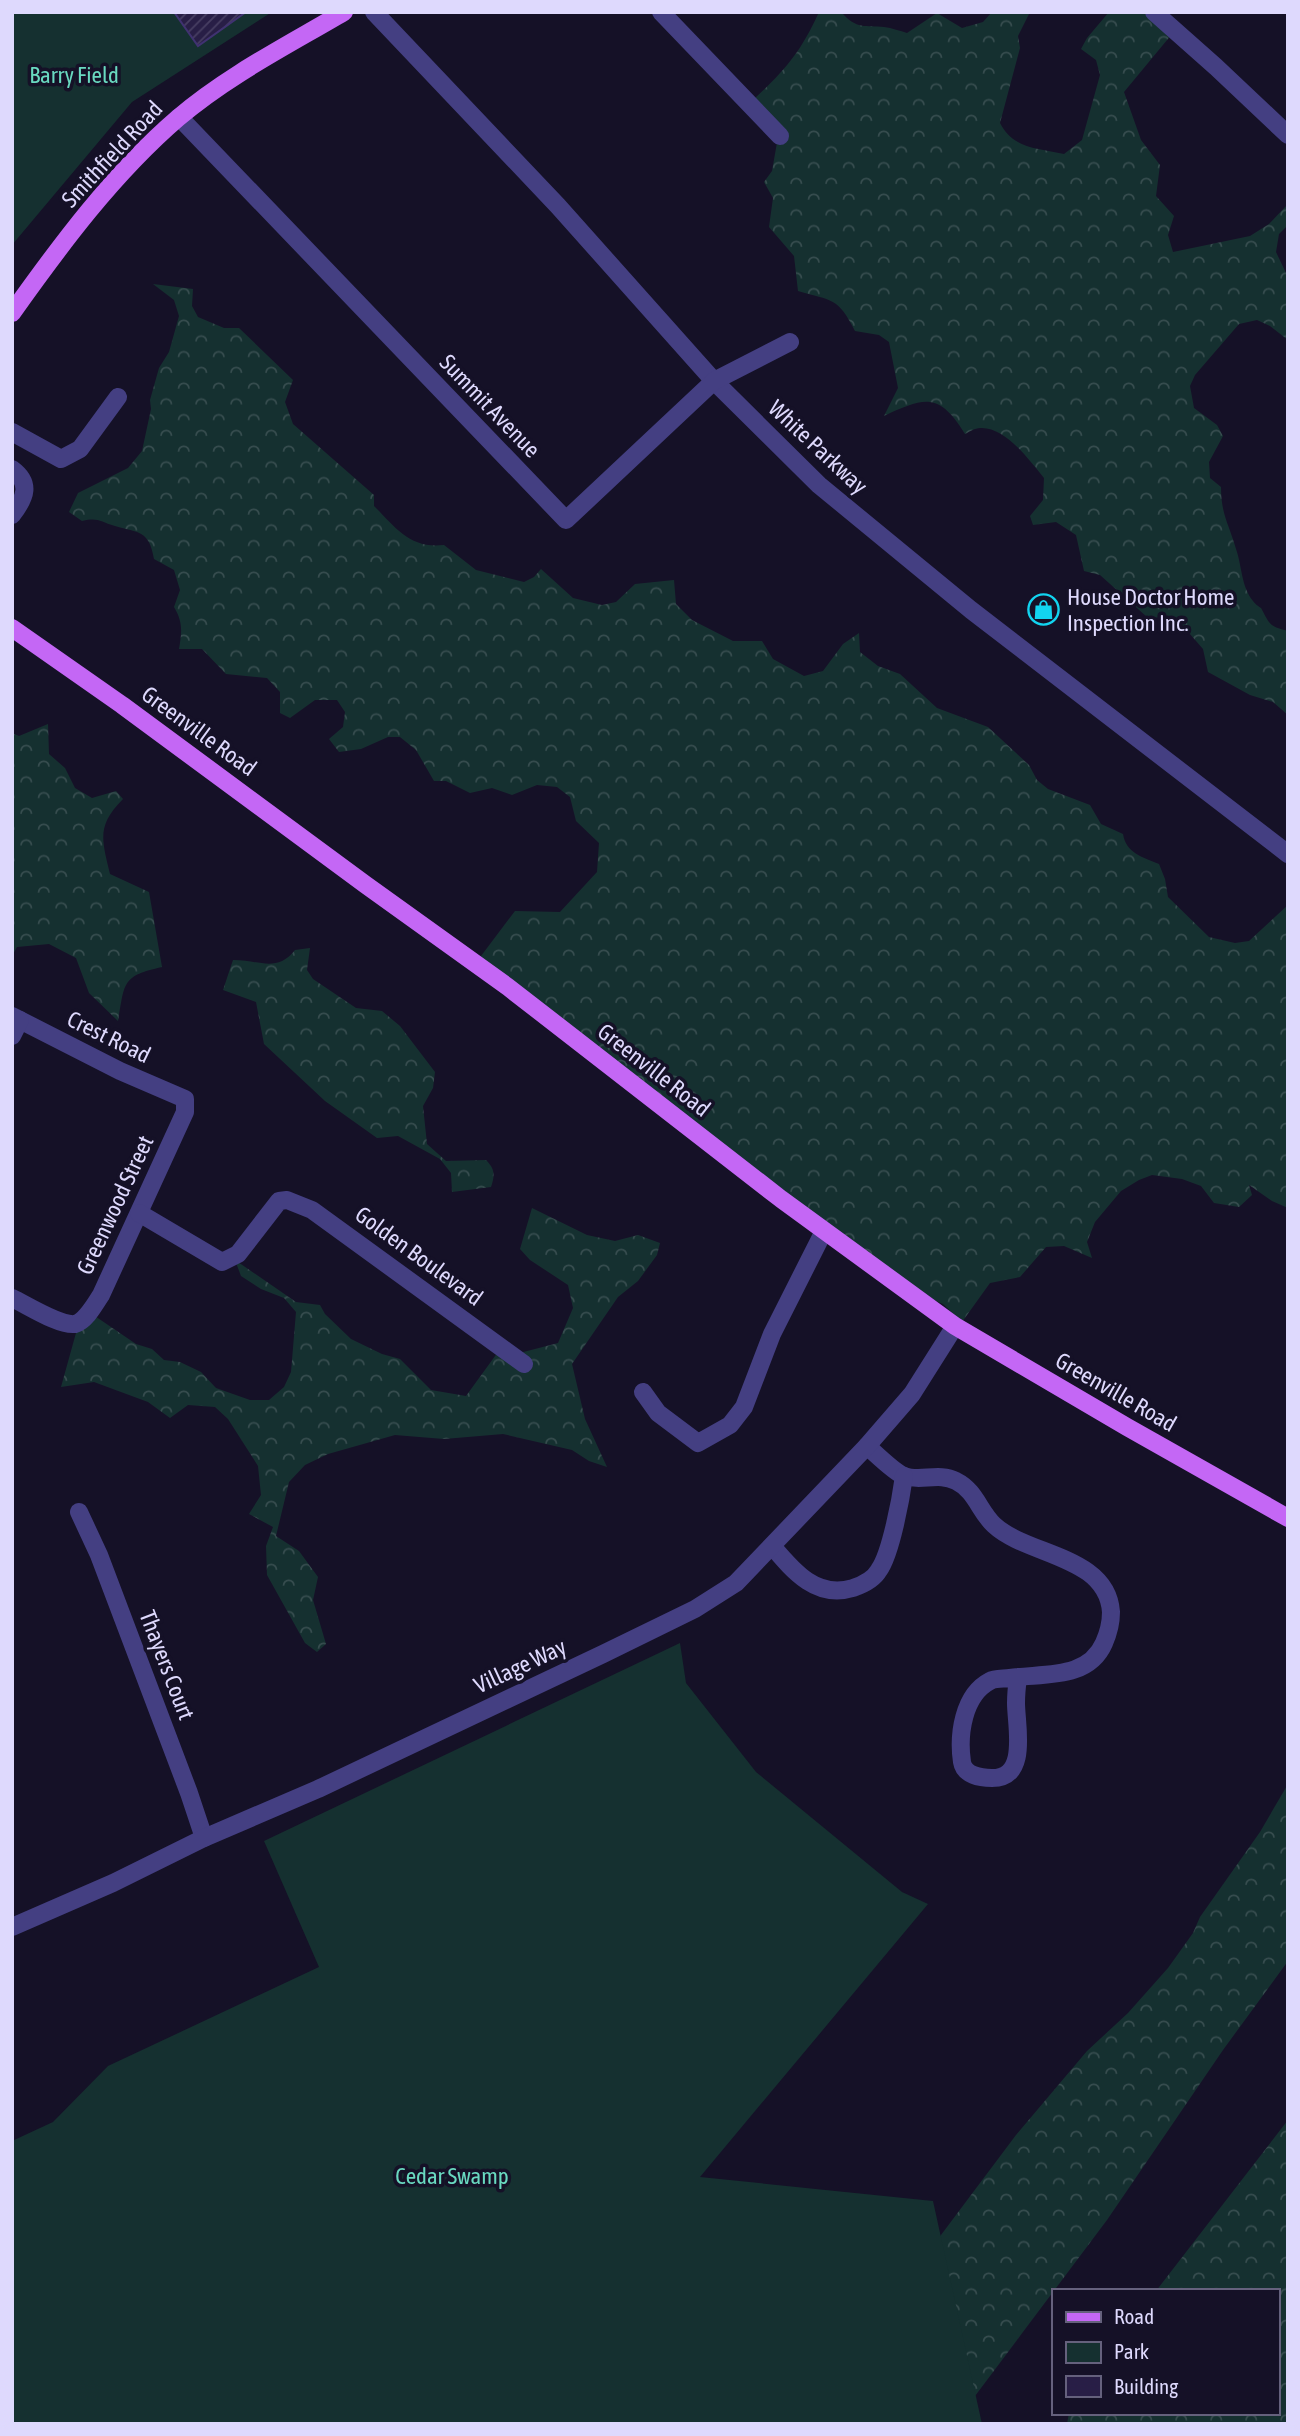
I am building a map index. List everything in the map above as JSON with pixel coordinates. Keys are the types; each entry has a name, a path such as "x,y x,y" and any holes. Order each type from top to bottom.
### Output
{"main road":[{"name":"Smithfield Road","path":"12,313 100,197 179,117 242,72 344,12"},
{"name":"Greenville Road","path":"12,628 508,986 824,1231 955,1325 1288,1518"}],"street":[{"name":"White Parkway","path":"374,12 558,206 714,381 819,485 971,610 1288,854"},
{"path":"661,12 780,136"},
{"path":"1154,12 1288,135"},
{"name":"Summit Avenue","path":"179,117 566,520 714,381 790,342"},
{"path":"12,432 61,459 80,449 118,397"},
{"path":"12,468 24,478 26,485 19,506 12,515"},
{"name":"Crest Road","path":"15,1024 185,1099"},
{"name":"Greenwood Street","path":"12,1298 61,1322 76,1324 84,1318 101,1295 139,1213 185,1112 185,1099"},
{"name":"Golden Boulevard","path":"139,1213 222,1262 238,1254 279,1201 287,1200 312,1210 524,1364"},
{"path":"643,1392 658,1413 698,1443 715,1436 730,1425 744,1408 772,1335 824,1231"},
{"name":"Village Way","path":"12,1927 330,1783 695,1609 736,1583 773,1547 912,1394 955,1325"},
{"path":"867,1446 904,1476 940,1476 965,1485 993,1524 1017,1539 1084,1568 1105,1592 1111,1612 1109,1632 1100,1651 1083,1667 1060,1674 1018,1677 990,1681 975,1693 966,1708 962,1763 965,1770 973,1775 993,1778 1006,1774 1015,1765 1018,1748 1018,1677"},
{"path":"773,1547 806,1582 823,1589 842,1591 863,1585 879,1570 901,1501 904,1476"},
{"name":"Thayers Court","path":"79,1512 108,1580 204,1838"}],"green space":[{"name":"Barry Field","path":"12,12 272,12 132,102 12,245"},
{"path":"819,12 841,12 857,24 887,27 907,33 937,13 962,28 983,22 992,12 1030,12 1018,36 1020,48 1000,123 1005,132 1019,143 1064,154 1082,140 1100,75 1096,60 1081,49 1087,38 1109,12 1151,12 1172,34 1124,92 1141,140 1160,165 1156,196 1174,216 1168,235 1173,252 1250,236 1269,224 1288,204 1288,225 1279,234 1276,252 1287,275 1288,340 1257,320 1239,324 1195,375 1190,386 1194,408 1217,425 1223,436 1209,462 1210,478 1221,487 1224,512 1246,589 1270,624 1288,631 1288,715 1273,702 1250,695 1208,672 1203,649 1183,626 1167,618 1147,617 1100,575 1084,571 1076,535 1056,522 1033,525 1030,516 1043,500 1044,478 1008,438 989,429 978,428 965,434 947,411 930,402 910,405 884,416 898,388 889,342 879,335 855,331 844,312 833,302 798,291 794,256 769,227 773,198 764,182 772,171 778,137 751,102 790,61"},
{"path":"153,284 193,289 192,306 198,317 224,328 239,328 293,380 285,402 293,424 374,495 374,506 397,529 413,540 422,544 444,545 476,570 524,582 534,577 541,569 573,598 602,605 616,602 635,584 674,580 676,604 692,620 733,641 762,641 773,659 804,676 823,671 843,644 859,633 860,652 878,666 900,674 937,708 988,727 1029,765 1037,780 1048,789 1090,805 1101,824 1123,834 1131,850 1159,864 1168,897 1209,937 1235,943 1249,941 1288,905 1288,1208 1249,1185 1252,1195 1239,1207 1214,1203 1201,1186 1182,1179 1152,1175 1121,1191 1095,1222 1087,1242 1092,1258 1064,1246 1046,1247 1020,1277 990,1283 962,1322 943,1304 793,1200 478,960 515,911 560,912 597,872 599,843 576,821 570,797 557,787 537,785 512,795 492,788 470,793 446,781 434,781 416,750 400,737 388,737 361,749 339,752 329,739 343,727 345,712 337,700 315,700 290,718 280,713 280,692 267,678 226,674 202,649 179,649 181,627 174,607 180,590 174,570 154,559 149,543 142,534 99,520 82,521 69,512 78,493 128,468 142,451 151,409 150,400 159,368 169,352 179,316 174,300"},
{"path":"48,724 49,754 65,768 75,788 92,798 116,791 123,799 108,817 103,834 110,874 149,892 162,967 139,974 127,983 118,1021 89,993 76,958 49,944 17,947 12,956 12,733 19,736"},
{"path":"310,948 307,970 313,979 356,1008 382,1011 400,1026 435,1072 433,1088 423,1106 427,1144 446,1161 486,1160 493,1172 491,1187 452,1192 451,1173 440,1159 398,1136 377,1138 325,1101 264,1044 256,1002 223,990 233,960 274,963 288,957 295,950"},
{"path":"532,1208 587,1235 615,1241 638,1235 660,1243 657,1255 638,1281 618,1297 572,1364 585,1419 607,1467 589,1461 572,1450 503,1434 444,1439 395,1435 328,1454 305,1465 289,1482 276,1536 299,1551 318,1577 313,1600 326,1644 317,1652 305,1643 267,1575 266,1546 273,1527 249,1514 261,1495 258,1466 228,1419 215,1407 188,1405 170,1418 148,1402 94,1382 61,1387 81,1315 86,1310 136,1344 152,1349 164,1360 180,1362 201,1372 216,1388 250,1400 269,1400 284,1387 291,1372 296,1312 284,1298 261,1289 241,1276 235,1260 296,1302 320,1305 325,1314 351,1339 382,1354 400,1359 431,1390 466,1396 498,1352 512,1355 558,1343 573,1308 568,1285 530,1260 520,1249"},
{"name":"Cedar Swamp","path":"680,1643 686,1683 756,1772 902,1892 928,1904 700,2177 933,2201 982,2424 12,2424 12,2141 53,2122 108,2066 319,1967 264,1841"},
{"path":"1288,1784 1288,1961 1223,2050 1107,2220 1055,2289 1052,2289 1052,2293 954,2424 902,2287 1016,2135 1087,2051 1128,2013 1168,1968 1260,1832"},
{"path":"1288,2120 1288,2424 1067,2424 1069,2415 1279,2415 1279,2289 1158,2289"}],"building":[{"path":"174,12 246,12 198,46"}],"place":[{"name":"House Doctor Home Inspection Inc.","path":"1044,610"}]}
